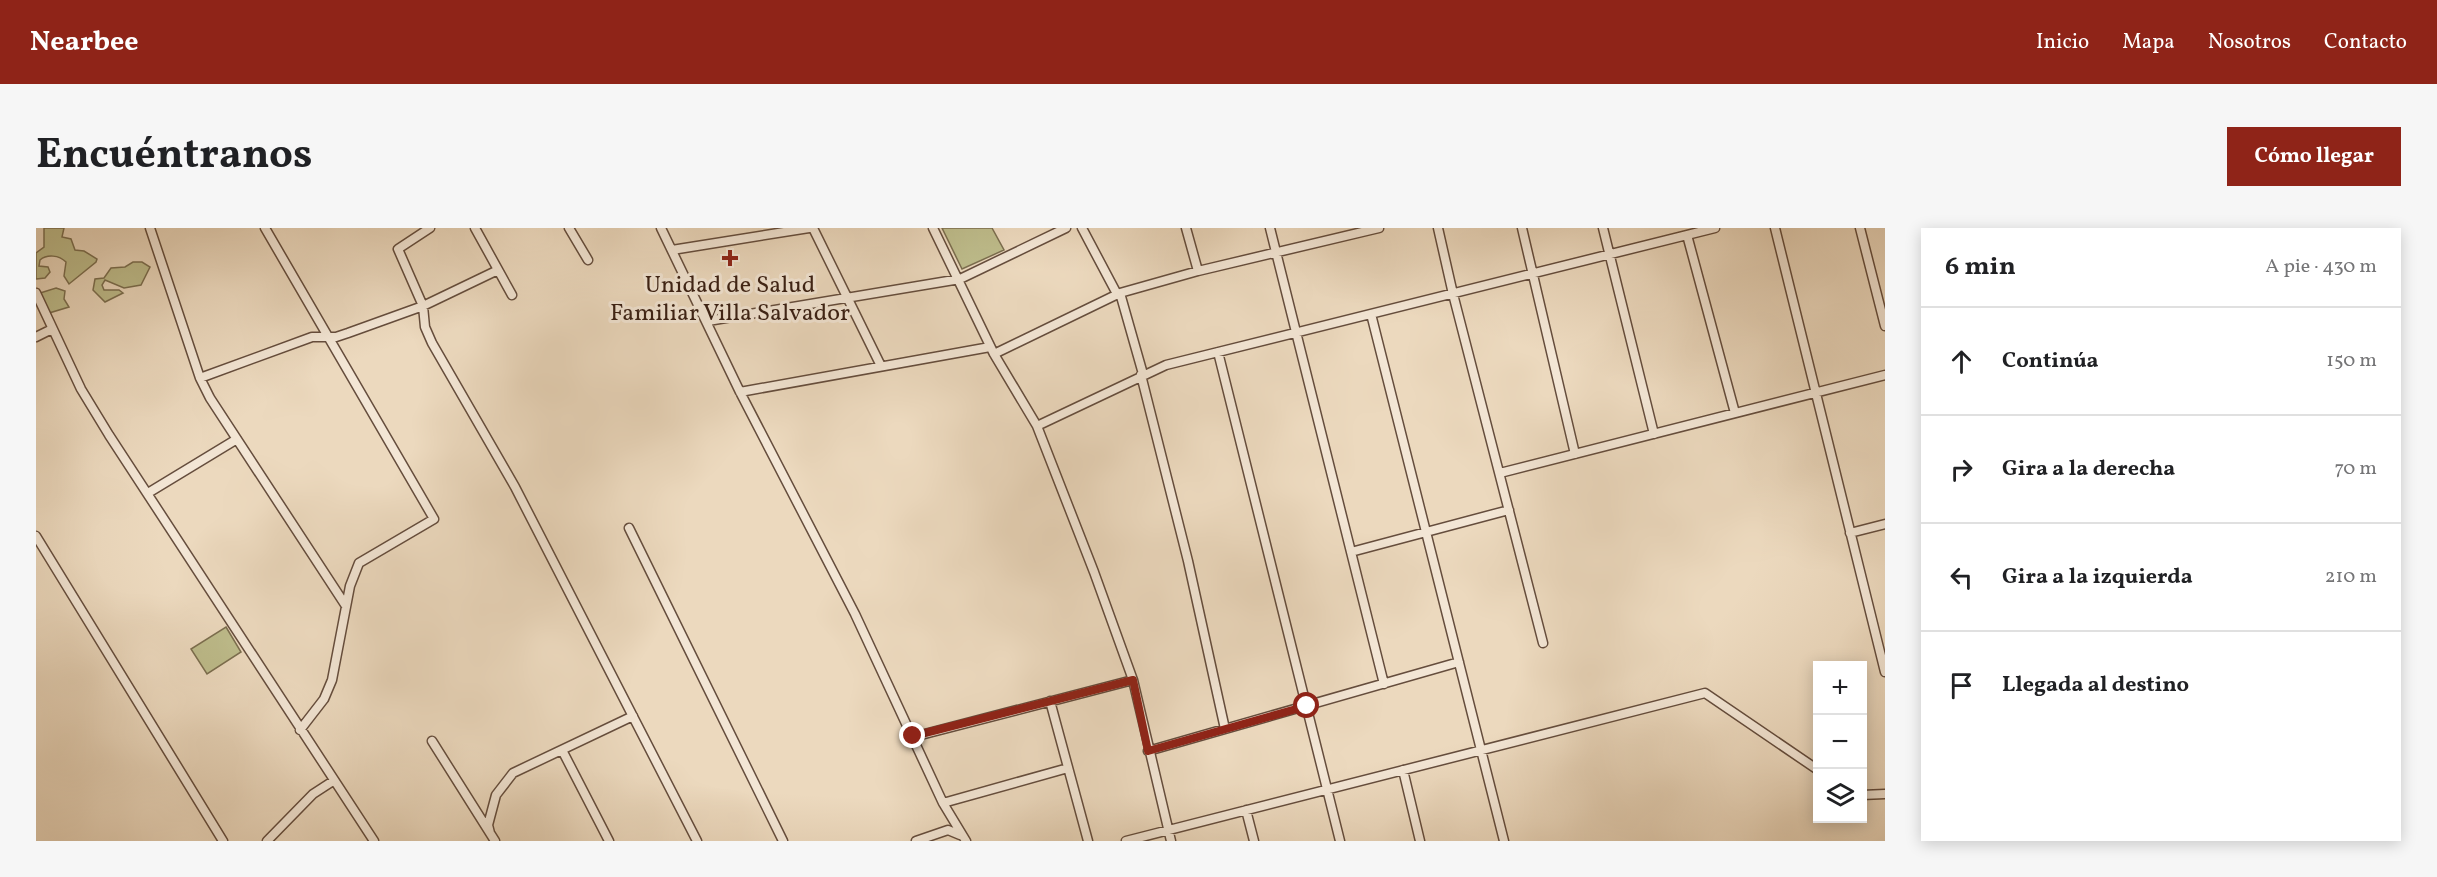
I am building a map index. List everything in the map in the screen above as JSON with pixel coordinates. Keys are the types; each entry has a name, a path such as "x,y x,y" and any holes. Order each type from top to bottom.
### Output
{"street":[{"path":"150,228 200,378 346,606"},
{"path":"265,228 327,337 345,362 434,519 359,563 350,586 329,689 300,730"},
{"path":"475,228 512,295"},
{"path":"569,228 588,260"},
{"path":"661,228 708,321 740,392 855,614 943,803 963,838"},
{"path":"672,250 811,228 881,366"},
{"path":"933,228 960,279 992,351 1037,426 1133,680 1171,841"},
{"path":"708,321 960,279 1066,228"},
{"path":"1082,228 1118,293 1142,375 1188,561 1225,729"},
{"path":"1186,228 1198,271"},
{"path":"1270,228 1384,684"},
{"path":"740,392 881,366 992,351 1118,293 1198,271 1277,253 1353,231 1379,228"},
{"path":"1438,228 1543,644"},
{"path":"1522,228 1575,454"},
{"path":"1604,228 1654,434"},
{"path":"1037,426 1142,375 1218,352 1714,228"},
{"path":"1775,228 1885,672"},
{"path":"1860,228 1885,326"},
{"path":"423,230 398,249 423,306 425,327 432,343 515,487 697,841"},
{"path":"1687,235 1735,413"},
{"path":"200,378 312,337 342,335 423,306 498,270"},
{"path":"36,293 81,389 374,841"},
{"path":"1371,314 1504,841"},
{"path":"36,337 52,329"},
{"path":"1218,352 1340,841"},
{"path":"1500,473 1885,375"},
{"path":"148,493 237,439"},
{"path":"1351,552 1509,510"},
{"path":"1850,533 1885,524"},
{"path":"629,528 783,841"},
{"path":"36,536 223,841"},
{"path":"1148,751 1459,662"},
{"path":"913,737 1133,680"},
{"path":"1126,841 1705,693 1817,769"},
{"path":"1050,701 1088,841"},
{"path":"493,837 489,816 496,795 513,773 633,716"},
{"path":"432,741 493,837"},
{"path":"562,750 609,841"},
{"path":"943,803 1068,768"},
{"path":"1403,770 1420,841"},
{"path":"267,841 313,794 333,781"},
{"path":"1867,795 1885,794"},
{"path":"1246,810 1254,841"},
{"path":"916,841 948,830 963,838"}],"shaded area":[{"path":"44,228 64,228 62,237 71,239 75,250 84,251 97,259 96,262 69,284 64,276 66,262 49,256 40,260 39,266 48,267 50,272 45,278 36,279 36,253 44,247"},
{"path":"942,228 992,228 1004,250 962,269"},
{"path":"133,262 142,262 150,267 141,285 124,288 105,280 102,285 104,290 119,290 123,293 105,302 93,290 95,279 104,278 111,268 125,267"},
{"path":"56,288 65,291 64,299 69,307 49,313 37,294"},
{"path":"226,627 241,652 207,674 191,649"}],"place":[{"name":"Unidad de Salud Familiar Villa Salvador","path":"730,258"}],"route":[{"path":"913,736 1133,680 1148,751 1307,706"}]}
